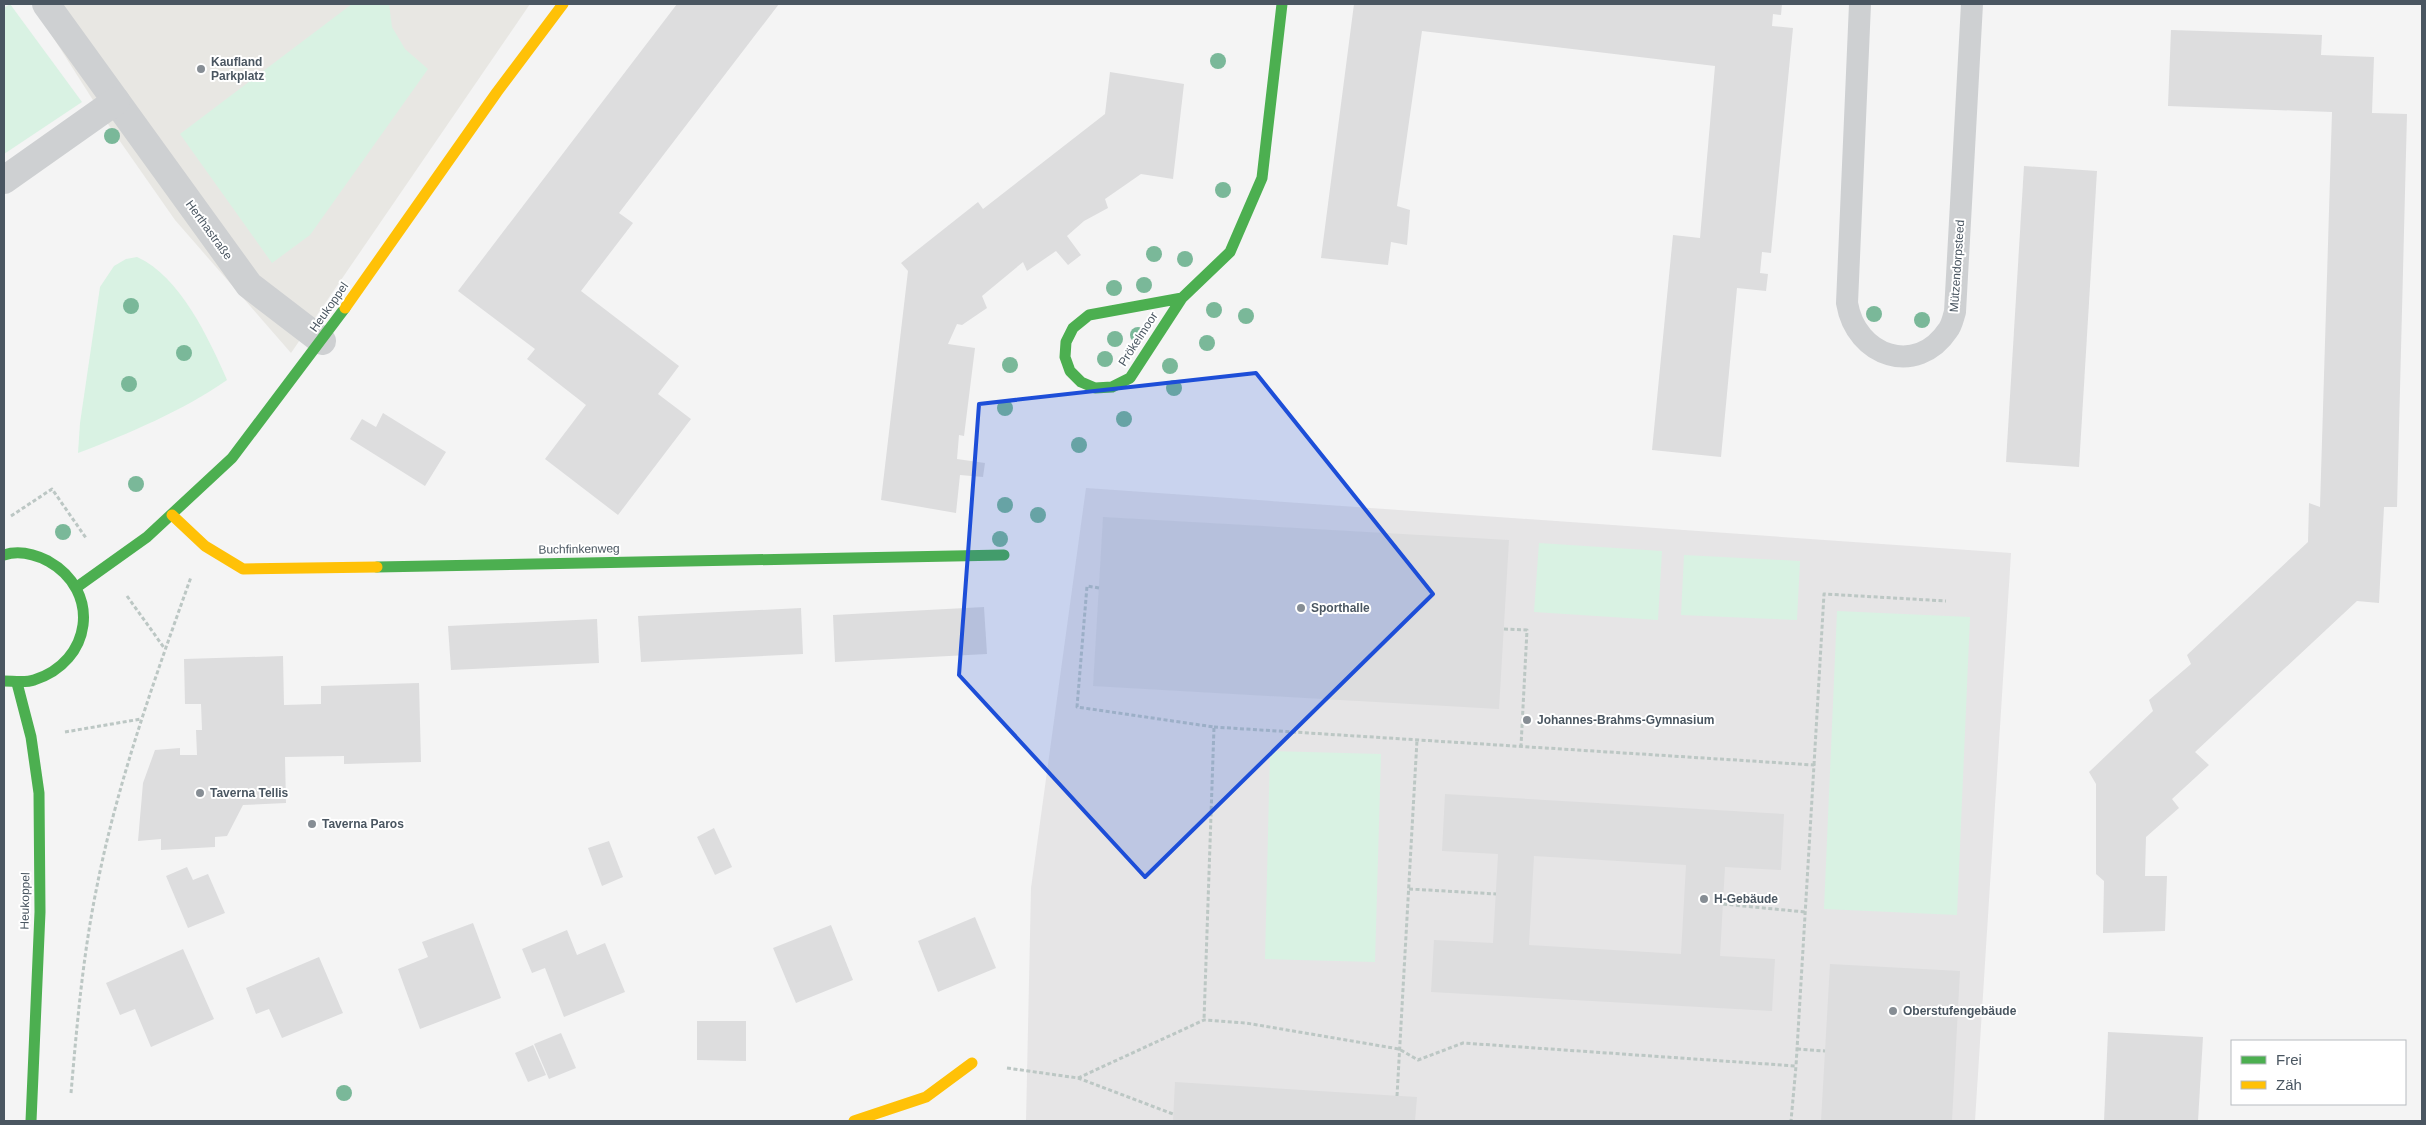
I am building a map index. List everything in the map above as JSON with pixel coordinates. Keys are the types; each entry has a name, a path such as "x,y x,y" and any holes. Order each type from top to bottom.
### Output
{"street":[{"name":"Herthastraße","path":"46,4 249,286 322,341"},
{"name":"Heukoppel","path":"77,587 147,537 232,458 322,341 497,92 563,4"},
{"name":"Prökelmoor","path":"1182,298 1089,314 1079,320 1072,327 1064,348 1068,369 1076,379 1087,386 1099,389 1111,388 1130,378 1182,298 1230,252 1262,178 1282,4"},
{"path":"4,180 116,101"},
{"name":"Buchfinkenweg","path":"172,515 202,544 243,569 1004,555"},
{"path":"4,555 28,553 47,559 64,571 77,587 84,606 84,626 80,644 69,661 54,673 36,681 17,683 4,681"},
{"name":"Heukoppel","path":"17,683 31,737 39,793 40,912 31,1121"},
{"path":"854,1121 926,1097 972,1063"}],"lane":[{"name":"Mützendorpsteed","path":"1860,4 1847,303 1850,318 1856,331 1865,342 1889,354 1902,356 1921,352 1937,343 1949,329 1955,312 1972,4"}],"path":[{"path":"70,1096 77,1020 97,887 141,719 202,544"},
{"path":"1099,588 1087,586 1077,708 1214,727 1814,765"},
{"path":"1791,1121 1796,1066 1824,594 1946,601"},
{"path":"1504,629 1527,630 1520,746"},
{"path":"31,737 141,719"},
{"path":"1204,1020 1214,727"},
{"path":"1398,1096 1399,1049 1417,740"},
{"path":"1409,889 1496,894"},
{"path":"1723,904 1805,912"},
{"path":"1078,1078 1204,1020 1246,1023 1399,1049 1418,1060 1462,1043 1796,1066"},
{"path":"1796,1049 1825,1051"},
{"path":"972,1063 1078,1078 1173,1114"}],"highlighted area":[{"path":"1256,373 1433,594 1145,877 959,675 979,404"}],"shaded area":[{"path":"32,4 530,4 291,353 175,220 110,127"},
{"name":"Johannes-Brahms-Gymnasium","path":"1086,488 2011,553 1975,1121 1026,1121 1031,888"}],"green space":[{"path":"10,4 82,102 4,154 4,8"},
{"path":"352,4 389,4 392,27 405,49 428,69 310,235 272,263 180,134"},
{"path":"137,257 167,278 180,293 202,328 227,380 155,421 78,453 80,423 100,287 114,266 126,259"},
{"path":"1539,543 1662,551 1658,620 1534,612"},
{"path":"1684,555 1800,561 1797,620 1681,615"},
{"path":"1837,611 1970,617 1957,915 1824,909"},
{"path":"1270,751 1381,754 1375,962 1265,959"}],"building":[{"path":"677,4 779,4 619,213 633,223 581,291 679,366 658,394 691,419 618,515 545,459 586,405 527,359 535,349 458,291"},
{"path":"1354,4 1782,4 1781,15 1773,14 1772,26 1793,28 1771,253 1762,252 1760,273 1768,274 1766,291 1737,288 1721,457 1652,450 1673,235 1700,238 1715,66 1422,31 1397,206 1410,210 1407,245 1391,242 1388,265 1321,258"},
{"path":"2171,30 2322,35 2321,55 2374,57 2372,113 2407,114 2397,507 2384,507 2379,603 2357,601 2195,752 2209,765 2172,799 2179,808 2146,837 2145,876 2167,876 2165,931 2103,933 2104,881 2096,874 2096,784 2089,772 2153,711 2149,700 2191,664 2187,655 2308,542 2309,503 2320,507 2332,112 2168,106"},
{"path":"1110,72 1184,84 1173,179 1141,174 1105,199 1108,208 1084,221 1067,236 1081,255 1068,265 1056,251 1027,271 1023,262 982,296 987,308 962,325 957,324 948,344 975,348 964,436 959,435 957,459 985,463 983,477 960,475 956,513 881,500 908,271 901,263 978,202 983,209 1105,114"},
{"path":"2024,166 2097,171 2079,467 2006,462"},
{"path":"383,413 446,452 425,486 350,439 362,419 376,427"},
{"name":"Sporthalle","path":"1103,517 1509,540 1499,709 1093,686"},
{"path":"984,607 987,654 835,662 833,615"},
{"path":"801,608 803,654 641,662 638,616"},
{"path":"597,619 599,663 451,670 448,626"},
{"path":"283,656 284,705 321,704 321,686 419,683 421,762 344,764 344,756 285,757 286,803 243,805 227,836 215,837 215,847 161,850 161,839 138,841 143,783 155,750 180,748 180,755 197,755 196,730 202,730 201,704 185,704 184,659"},
{"name":"H-Gebäude","path":"1445,794 1784,814 1781,870 1725,867 1720,956 1775,959 1772,1011 1431,992 1434,940 1493,943 1498,854 1442,851","holes":["1534,856 1686,865 1681,954 1529,945"]},
{"path":"714,828 732,867 715,875 697,837"},
{"path":"609,841 623,877 602,886 588,848"},
{"path":"187,867 193,880 208,874 225,913 188,928 166,876"},
{"path":"975,917 996,968 938,992 918,941"},
{"path":"473,923 501,998 420,1029 398,969 428,957 422,942"},
{"path":"831,925 853,980 796,1003 773,948"},
{"path":"567,930 577,955 605,943 625,992 564,1017 545,968 532,973 522,949"},
{"path":"183,949 214,1019 151,1047 135,1009 120,1015 106,983"},
{"path":"319,957 343,1013 282,1038 269,1009 256,1014 246,988"},
{"name":"Oberstufengebäude","path":"1830,964 1960,971 1952,1121 1821,1121"},
{"path":"697,1021 746,1021 746,1061 697,1060"},
{"path":"2108,1032 2203,1037 2198,1121 2104,1121"},
{"path":"561,1033 576,1068 549,1079 534,1044"},
{"path":"533,1045 546,1075 528,1082 515,1053"},
{"path":"1175,1082 1417,1097 1415,1121 1173,1121"}],"traffic: fast":[{"path":"1182,298 1089,315 1073,328 1066,342 1065,357 1070,371 1081,382 1095,388 1112,387 1130,378 1182,298 1230,252 1262,178 1282,4"},
{"path":"77,587 147,537 232,458 345,308"},
{"path":"4,555 21,553 37,556 48,561 65,574 77,590 83,607 83,625 78,642 68,658 53,671 34,680 23,682 4,681"},
{"path":"377,567 1004,555"},
{"path":"17,683 31,737 39,793 40,912 31,1121"}],"traffic: slow":[{"path":"345,308 497,92 563,4"},
{"path":"172,515 205,546 243,569 377,567"},
{"path":"854,1121 926,1097 972,1063"}],"place":[{"name":"Kaufland Parkplatz","path":"201,69"},
{"name":"Sporthalle","path":"1301,608"},
{"name":"Johannes-Brahms-Gymnasium","path":"1527,720"},
{"name":"Taverna Tellis","path":"200,793"},
{"name":"Taverna Paros","path":"312,824"},
{"name":"H-Gebäude","path":"1704,899"},
{"name":"Oberstufengebäude","path":"1893,1011"}]}
